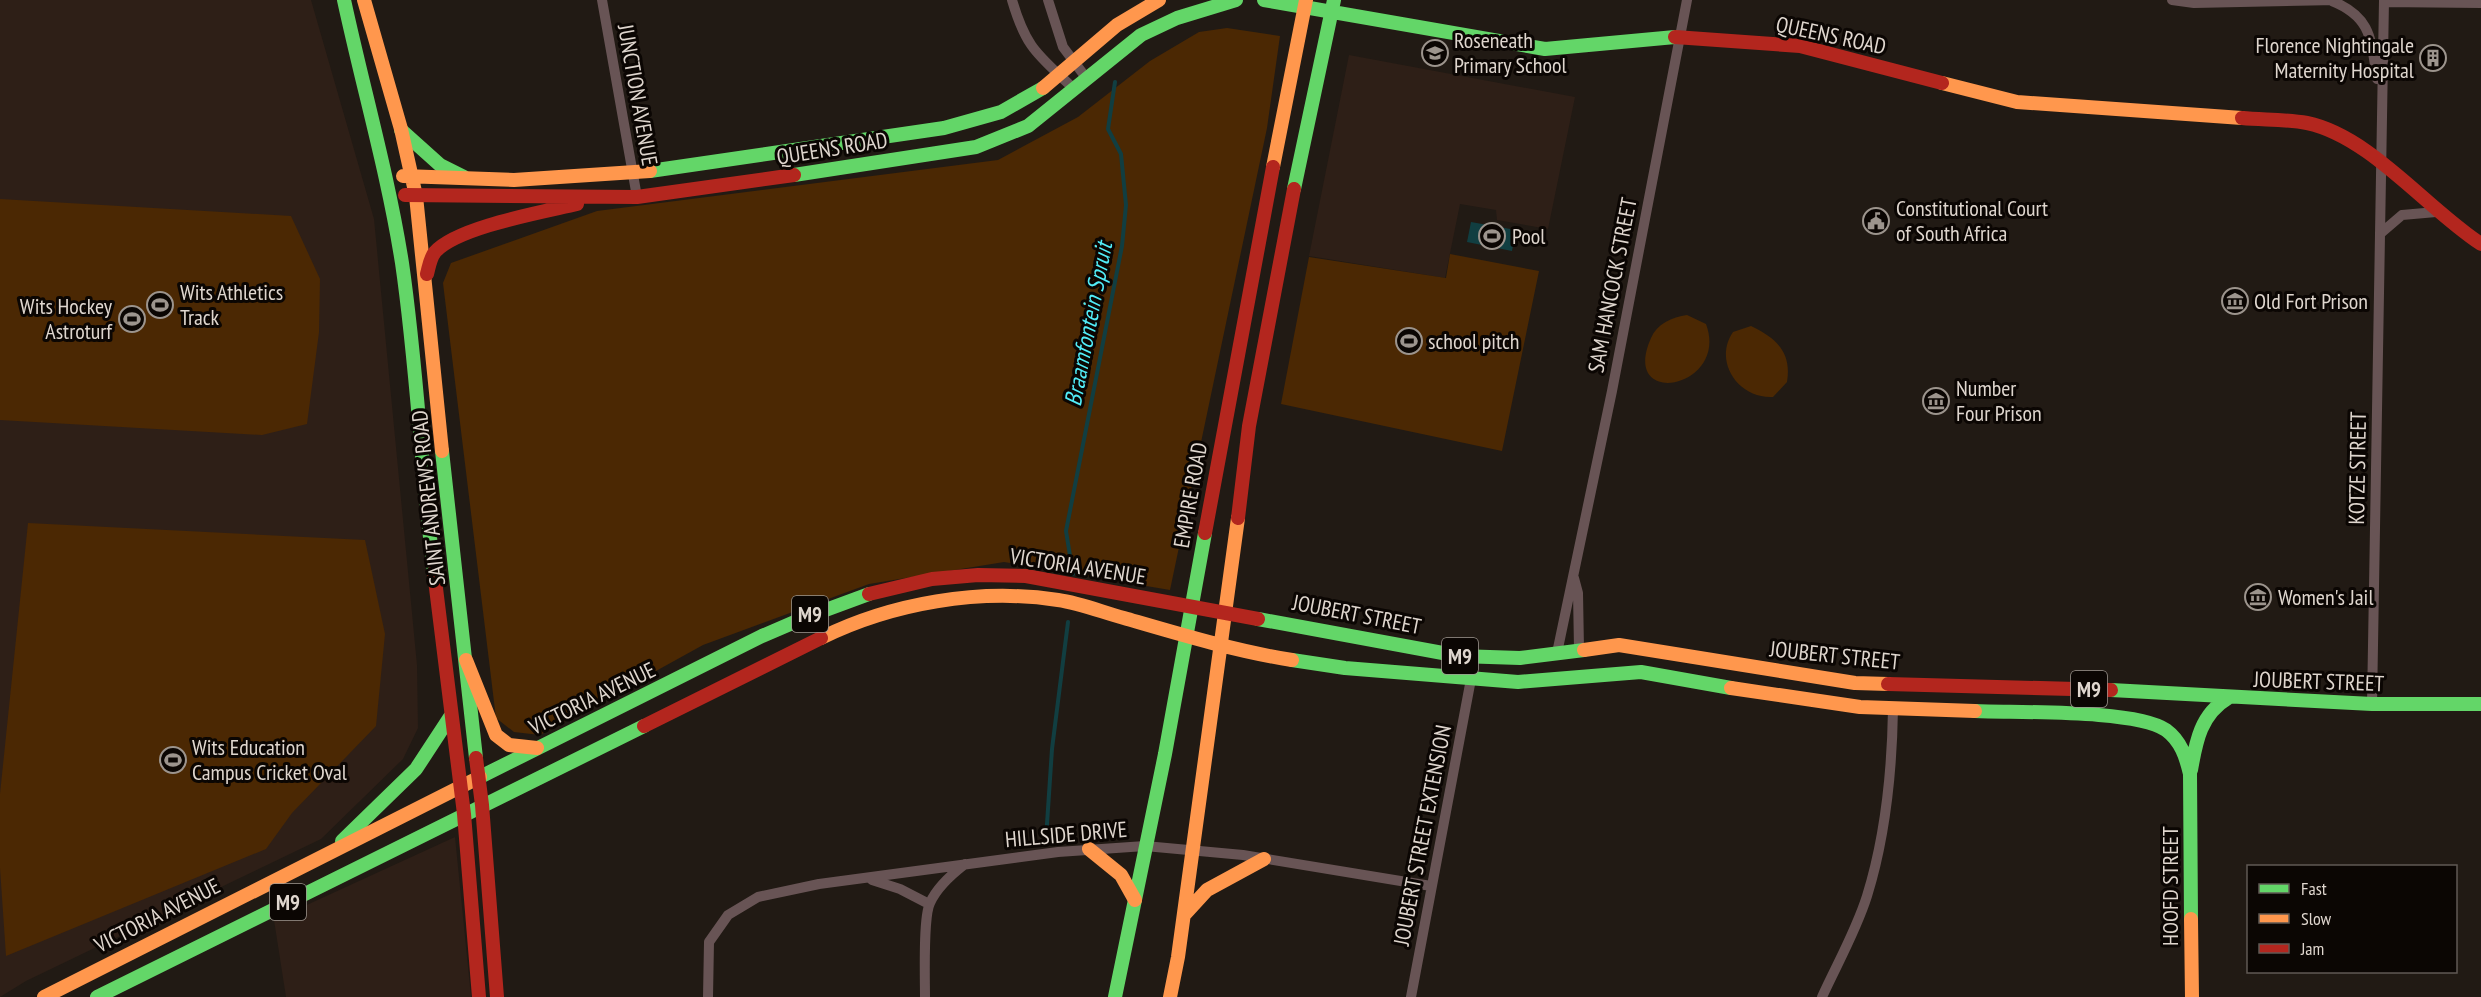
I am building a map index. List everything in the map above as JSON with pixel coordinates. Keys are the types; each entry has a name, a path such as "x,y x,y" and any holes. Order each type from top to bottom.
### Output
{"main road":[{"name":"SAINT ANDREWS ROAD","path":"344,0 362,83 387,175 402,266 424,492 450,717 464,814 479,997"},
{"name":"SAINT ANDREWS ROAD","path":"364,0 401,129 416,196 482,805 497,997"},
{"name":"QUEENS ROAD","path":"387,175 468,179 568,178 632,174 816,148 984,118 1020,102 1058,74 1123,19 1159,0"},
{"name":"QUEENS ROAD","path":"391,194 637,197 705,189 976,147 1028,126 1141,35 1178,16 1236,0"},
{"name":"QUEENS ROAD","path":"1264,0 1333,6 1545,49 1680,37 1800,46 2017,102 2307,123 2346,138 2381,160 2437,213 2481,244"},
{"name":"EMPIRE ROAD","path":"1115,997 1188,635 1244,314 1305,3"},
{"path":"1170,997 1184,915 1256,382 1333,6"},
{"path":"401,129 440,165 468,179"},
{"path":"425,281 430,259 435,250 445,244 492,226 598,198"},
{"name":"VICTORIA AVENUE","path":"44,997 228,902 325,857 460,787 798,619 858,596 918,580 984,573 1015,575 1192,606"},
{"name":"VICTORIA AVENUE","path":"97,997 829,634 909,606 984,596 1059,600 1188,635"},
{"name":"JOUBERT STREET","path":"1192,606 1459,656 1497,659 1619,645 1855,683 2090,689 2372,704 2481,704"},
{"name":"JOUBERT STREET","path":"1188,635 1221,645 1334,666 1471,680 1539,682 1608,673 1652,672 1812,702 1893,709 2114,716 2149,720 2166,729 2180,744 2188,760 2190,774"},
{"path":"466,660 480,693 487,722 494,734 506,743 538,748"},
{"path":"2190,774 2196,741 2206,715 2219,702 2228,698"},
{"path":"325,857 416,770 438,742 450,717"},
{"name":"HOOFD STREET","path":"2190,774 2192,997"},
{"path":"1089,849 1114,868 1135,900"},
{"path":"1184,915 1207,890 1264,859"}],"street":[{"name":"JUNCTION AVENUE","path":"602,0 637,197"},
{"path":"1012,0 1028,43 1037,56 1075,90"},
{"path":"1048,0 1054,26 1072,61 1087,79"},
{"name":"SAM HANCOCK STREET","path":"1557,653 1574,578 1688,0"},
{"path":"2172,0 2194,2 2334,0 2353,11 2364,22 2371,42 2382,106"},
{"path":"2384,1 2481,3"},
{"name":"KOTZE STREET","path":"2372,704 2384,1"},
{"path":"2381,233 2402,215 2437,213"},
{"name":"SAM HANCOCK STREET","path":"1574,578 1578,593 1579,649"},
{"name":"JOUBERT STREET EXTENSION","path":"1411,997 1471,680"},
{"path":"1822,997 1866,898 1879,854 1892,751 1893,709"},
{"name":"HILLSIDE DRIVE","path":"708,997 707,952 709,942 728,915 758,897 853,879 1089,849 1145,846 1192,849 1264,859 1431,886"},
{"path":"925,997 924,968 929,904 951,876 965,864"},
{"path":"853,879 885,883 929,904"}],"shaded area":[{"path":"0,0 311,0 374,219 417,665 418,728 403,759 321,839 26,981 0,997"},
{"path":"1227,28 1280,36 1267,128 1170,590 1004,562 869,584 703,645 540,735 514,732 496,718 443,283 451,263 597,211 998,160 1078,117 1150,61 1199,32"},
{"path":"1349,55 1575,97 1548,229 1497,220 1496,210 1460,204 1445,278 1309,256"},
{"name":"Wits Athletics Track","path":"0,199 291,216 320,279 319,332 307,424 262,435 0,420"},
{"name":"school pitch","path":"1450,254 1539,271 1502,451 1281,404 1309,257 1446,278"},
{"path":"1687,315 1706,324 1709,346 1703,363 1691,376 1676,382 1661,382 1649,375 1645,361 1651,338 1666,322"},
{"path":"1751,326 1775,341 1787,362 1787,382 1773,397 1749,392 1732,376 1728,366 1726,355 1733,332"},
{"name":"Wits Education Campus Cricket Oval","path":"28,523 365,540 385,634 376,726 292,813 266,849 6,956 0,868 0,794"},
{"path":"455,837 471,997 286,997 274,920"}],"water":[{"name":"Pool","path":"1471,222 1516,230 1512,251 1467,242"}],"waterway":[{"name":"Braamfontein Spruit","path":"1073,574 1066,531 1122,246 1126,205 1121,154 1108,129 1115,82"},
{"path":"1046,839 1052,749 1068,622"}],"traffic: fast":[{"path":"344,0 383,164 402,263 412,340 434,572"},
{"path":"794,175 976,147 1028,126 1141,35 1177,18 1236,0"},
{"path":"1264,0 1545,49 1675,37"},
{"path":"1294,189 1334,0"},
{"path":"650,171 944,128 1001,112 1043,88"},
{"path":"401,130 440,165 464,177"},
{"path":"442,451 476,758"},
{"path":"1115,997 1165,754 1205,533"},
{"path":"480,777 762,636 869,594"},
{"path":"1258,619 1459,656 1520,658 1584,650"},
{"path":"1292,660 1345,668 1518,682 1641,672 1731,688"},
{"path":"2111,690 2372,704 2481,704"},
{"path":"2191,770 2201,729 2212,712 2228,698"},
{"path":"1975,711 2075,713 2129,718 2151,723 2171,734 2182,750 2190,774 2191,919"},
{"path":"342,841 416,769 450,717"},
{"path":"97,997 644,726"}],"traffic: slow":[{"path":"364,0 401,129 416,196 442,451"},
{"path":"1043,88 1117,25 1159,0"},
{"path":"1273,167 1306,0"},
{"path":"1942,83 2017,102 2242,118"},
{"path":"403,176 514,180 650,171"},
{"path":"1170,997 1178,957 1238,518"},
{"path":"821,638 877,616 936,601 998,596 1028,597 1074,603 1207,642 1292,660"},
{"path":"1584,650 1619,645 1855,683 1888,684"},
{"path":"466,660 496,735 509,745 537,748"},
{"path":"1731,688 1860,707 1975,711"},
{"path":"44,997 480,777"},
{"path":"1089,849 1121,875 1135,900"},
{"path":"1185,914 1207,890 1264,859"},
{"path":"2191,919 2192,997"}],"traffic: jam":[{"path":"1675,37 1800,46 1942,83"},
{"path":"2242,118 2307,123 2330,130 2353,142 2376,158 2481,244"},
{"path":"1205,533 1273,167"},
{"path":"405,195 637,197 794,175"},
{"path":"1238,518 1249,426 1294,189"},
{"path":"427,274 435,252 462,235 523,216 577,204"},
{"path":"434,572 464,814 479,997"},
{"path":"869,594 932,579 978,575 1026,576 1258,619"},
{"path":"644,726 821,638"},
{"path":"1888,684 2111,690"},
{"path":"476,758 482,805 497,997"}],"place":[{"name":"Roseneath Primary School","path":"1435,53"},
{"name":"Florence Nightingale Maternity Hospital","path":"2433,58"},
{"name":"Constitutional Court of South Africa","path":"1876,221"},
{"name":"Pool","path":"1492,236"},
{"name":"Old Fort Prison","path":"2235,301"},
{"name":"Wits Athletics Track","path":"160,305"},
{"name":"Wits Hockey Astroturf","path":"132,319"},
{"name":"school pitch","path":"1409,341"},
{"name":"Number Four Prison","path":"1936,401"},
{"name":"Women's Jail","path":"2258,597"},
{"name":"Wits Education Campus Cricket Oval","path":"173,760"}]}
